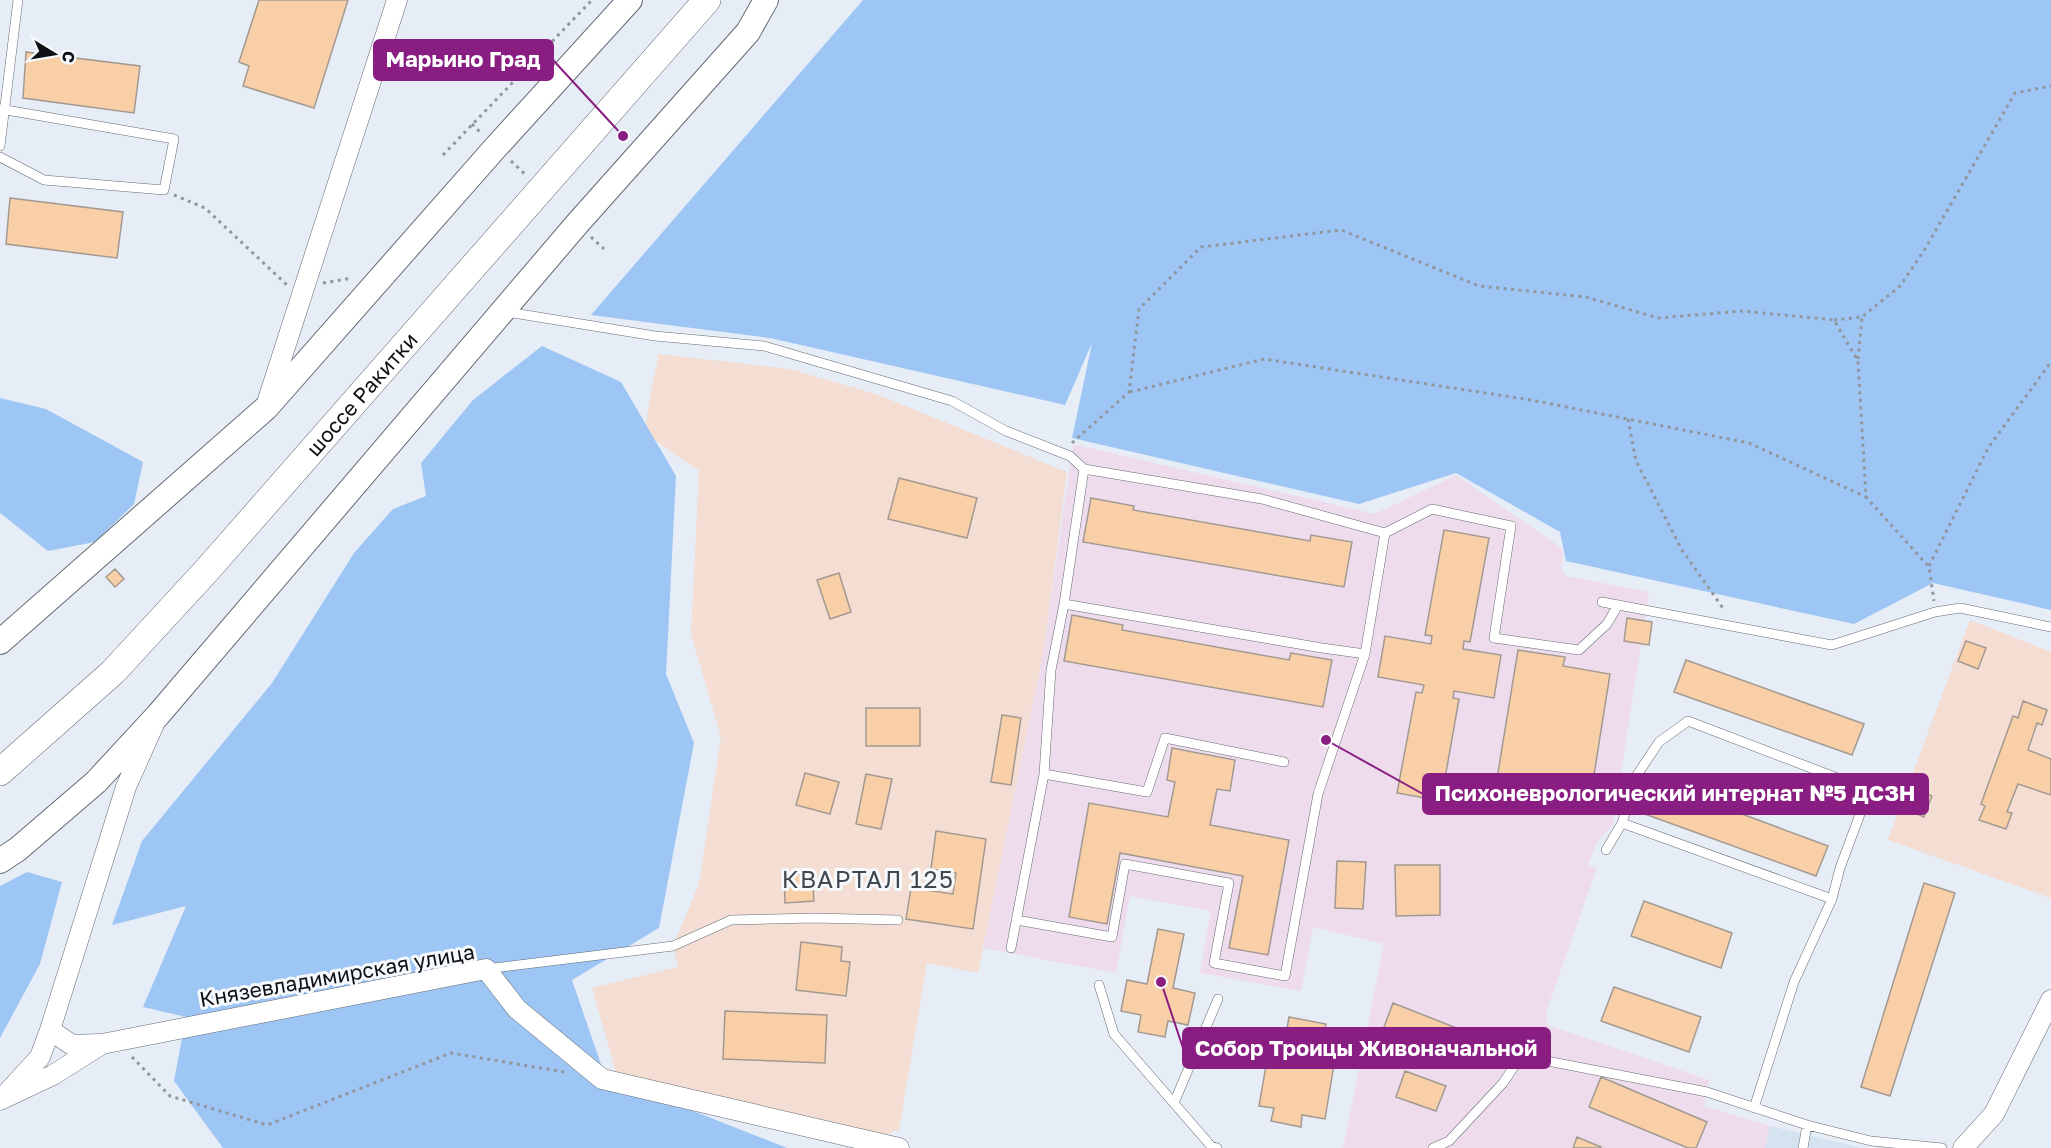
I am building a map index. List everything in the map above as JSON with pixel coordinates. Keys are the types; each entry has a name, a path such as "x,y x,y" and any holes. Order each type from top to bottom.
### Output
{"main road":[{"name":"шоссе Ракитки","path":"0,772 113,672 200,578 707,0"}],"street":[{"path":"266,408 397,0"},
{"path":"0,642 266,408 496,147 630,0"},
{"path":"0,861 18,849 96,782 158,715 577,224 748,32 766,0"},
{"path":"1,1099 39,1057 50,1030 126,787 158,715"},
{"name":"Князевладимирская улица","path":"1,1099 53,1075 109,1043 486,969 517,1009 602,1079 899,1148"},
{"path":"1963,1148 1994,1114 2051,1000"},
{"path":"50,1030 72,1046 109,1043"}],"lane":[{"path":"0,146 2,110 18,0"},
{"path":"0,157 44,180 164,190 174,139 2,110"},
{"path":"503,312 655,336 764,346 952,401 1006,431 1070,456 1084,470 1262,499 1385,532 1432,509 1512,526 1494,638 1579,650 1607,624 1618,604"},
{"path":"1011,948 1044,774 1051,670 1064,604 1084,470"},
{"path":"1016,920 1112,937 1125,864 1229,883 1214,963 1284,976 1318,794 1365,654 1385,532"},
{"path":"1602,602 1832,645 1935,612 1960,608 2051,627"},
{"path":"1064,604 1365,654"},
{"path":"1606,850 1622,823 1637,775 1659,742 1688,721 1869,790 1840,868 1832,899 1794,982 1754,1108"},
{"path":"1044,774 1147,792 1165,738 1284,762"},
{"path":"1622,823 1832,899"},
{"path":"486,969 673,946 731,920 814,918 898,920"},
{"path":"1099,985 1114,1034 1211,1146 1217,1148"},
{"path":"1174,1103 1218,999"},
{"path":"1433,1148 1449,1141 1503,1083 1516,1055 1707,1092 1807,1125 1871,1141 1942,1148"},
{"path":"1803,1148 1807,1125"}],"path":[{"path":"443,155 592,0"},
{"path":"1129,392 1139,309 1201,247 1341,230 1479,286 1586,297 1658,318 1743,311 1834,320 1862,317 1900,286 1925,249 2015,93 2051,86"},
{"path":"1862,317 1858,361 1866,497"},
{"path":"1834,320 1858,361"},
{"path":"1059,452 1088,430 1129,392 1264,358 1531,400 1749,443 1866,497 1929,567"},
{"path":"1935,612 1929,567 1988,448 2051,362"},
{"path":"1628,419 1636,460 1682,550 1736,627"},
{"path":"109,1043 170,1096 267,1125 452,1053 567,1073"}],"shaded area":[{"path":"863,0 2051,0 2051,610 1933,583 1854,624 1566,561 1560,532 1456,473 1359,504 1072,438 1092,343 1065,405 770,338 591,315"},
{"path":"542,346 621,382 676,476 666,674 694,743 659,928 572,980 605,1076 787,1148 223,1148 174,1081 186,1017 143,1007 186,906 112,925 142,841 272,683 354,553 393,509 426,496 421,463 473,400"},
{"path":"659,354 790,369 876,394 1067,472 1043,655 978,973 927,963 899,1129 879,1138 617,1076 592,988 678,967 673,946 699,884 721,737 691,634 699,471 645,433"},
{"path":"0,398 46,409 143,462 134,504 95,542 48,551 0,513"},
{"path":"1073,444 1375,514 1456,475 1563,549 1561,569 1566,576 1649,592 1613,825 1597,842 1588,865 1597,868 1546,1012 1548,1025 1709,1080 1704,1106 1770,1126 1765,1148 1343,1148 1384,944 1313,927 1301,991 1200,973 1211,911 1130,896 1116,973 983,948 1043,655"},
{"path":"1970,620 2051,652 2051,898 1888,840"},
{"path":"27,872 62,882 40,964 0,1038 0,886"},
{"path":"1770,1126 1861,1148 1765,1148"}],"building":[{"path":"259,0 348,0 314,108 243,86 249,66 239,62"},
{"path":"26,52 140,66 134,113 23,98"},
{"path":"10,198 123,212 117,258 6,244"},
{"path":"899,478 977,498 967,538 888,519"},
{"path":"1091,498 1134,506 1133,510 1310,541 1311,535 1352,542 1344,587 1083,542"},
{"path":"1444,530 1489,538 1470,642 1464,641 1463,649 1501,655 1494,698 1454,691 1453,698 1459,699 1441,801 1397,793 1416,692 1422,693 1424,685 1378,677 1385,636 1431,644 1432,636 1425,635"},
{"path":"115,569 124,579 115,587 106,577"},
{"path":"839,573 851,612 830,619 817,580"},
{"path":"1072,615 1123,625 1122,630 1289,660 1291,653 1332,660 1323,707 1064,661"},
{"path":"1627,618 1652,622 1649,645 1624,641"},
{"path":"1966,641 1986,648 1978,669 1958,661"},
{"path":"1518,650 1565,657 1563,666 1610,674 1589,806 1495,791"},
{"path":"1686,660 1864,724 1852,755 1674,692"},
{"path":"2023,701 2047,710 2042,725 2037,723 2028,750 2051,759 2051,795 2018,784 2007,812 2012,813 2006,829 1979,820 1985,806 1981,804 2013,716 2018,718"},
{"path":"866,708 920,708 920,746 866,746"},
{"path":"1002,715 1021,718 1011,785 991,782"},
{"path":"1172,748 1235,760 1230,791 1217,789 1210,825 1289,840 1268,955 1229,948 1243,876 1120,853 1107,924 1069,917 1089,803 1168,817 1175,782 1167,780"},
{"path":"805,773 839,782 830,814 796,805"},
{"path":"866,774 892,779 881,829 856,824"},
{"path":"1653,781 1828,846 1816,876 1642,813"},
{"path":"1914,789 1932,796 1924,817 1906,809"},
{"path":"936,831 986,839 973,929 906,919 911,888 953,894 956,873 931,869"},
{"path":"1337,861 1366,862 1363,909 1335,908"},
{"path":"1395,865 1440,865 1440,915 1396,916"},
{"path":"812,873 814,901 785,903 784,875"},
{"path":"1924,883 1955,893 1890,1096 1861,1087"},
{"path":"1644,901 1732,933 1721,968 1631,936"},
{"path":"1158,929 1184,934 1173,988 1195,993 1188,1025 1168,1021 1165,1037 1138,1032 1141,1015 1121,1011 1127,980 1147,984"},
{"path":"801,942 842,947 841,961 850,962 846,996 796,990"},
{"path":"1614,987 1701,1017 1689,1052 1601,1021"},
{"path":"1393,1003 1464,1031 1451,1062 1381,1035"},
{"path":"725,1011 827,1015 825,1063 723,1059"},
{"path":"1289,1017 1326,1024 1322,1044 1337,1046 1325,1119 1302,1115 1301,1127 1271,1121 1274,1108 1259,1106 1271,1037 1285,1040"},
{"path":"1405,1071 1446,1086 1436,1111 1396,1097"},
{"path":"1601,1077 1707,1122 1696,1148 1688,1148 1589,1107"},
{"path":"1577,1137 1601,1147 1573,1148"}],"place":[{"name":"Марьино Град","path":"623,136"},
{"name":"Психоневрологический интернат №5 ДСЗН","path":"1326,740"},
{"name":"Собор Троицы Живоначальной","path":"1161,982"}],"district":[{"name":"КВАРТАЛ 125","path":"868,878"}]}
